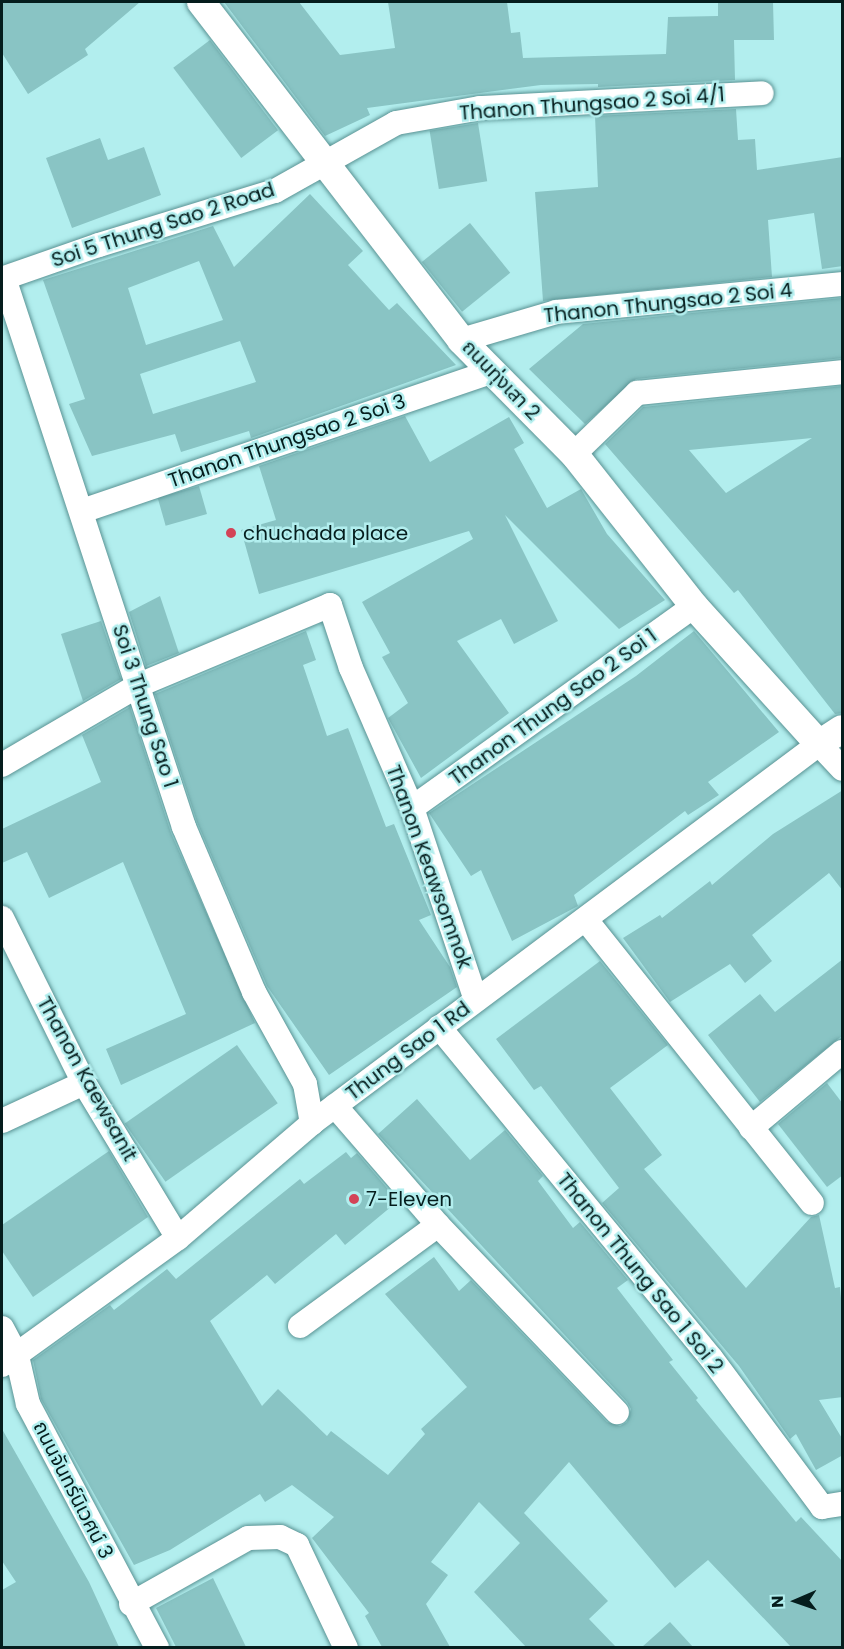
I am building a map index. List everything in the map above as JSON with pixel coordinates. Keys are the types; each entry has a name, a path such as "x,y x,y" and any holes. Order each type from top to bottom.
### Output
{"street":[{"name":"ถนนทุ่งเสา 2","path":"201,2 461,340 573,454 694,606 819,744"},
{"name":"Thanon Thungsao 2 Soi 4/1","path":"324,162 396,123 480,108 762,93"},
{"name":"Soi 5 Thung Sao 2 Road","path":"3,281 275,191 324,162"},
{"name":"Soi 3 Thung Sao 1","path":"3,281 82,511 184,827 254,992 305,1084 312,1123"},
{"name":"Thanon Thungsao 2 Soi 4","path":"461,340 556,312 843,284"},
{"name":"Thanon Thungsao 2 Soi 3","path":"82,511 493,371"},
{"path":"573,454 637,393 843,372"},
{"name":"Thanon Keawsomnok","path":"139,685 330,605 351,668 412,808 476,1000"},
{"name":"Thanon Thung Sao 2 Soi 1","path":"412,808 694,606"},
{"path":"2,765 139,685"},
{"path":"843,729 819,744 843,769"},
{"name":"Thung Sao 1 Rd","path":"9,1360 178,1238 312,1123 819,744"},
{"name":"Thanon Kaewsanit","path":"2,918 84,1083 178,1238"},
{"path":"586,920 812,1203"},
{"name":"Thanon Thung Sao 1 Soi 2","path":"439,1027 711,1358 822,1507 843,1504"},
{"path":"751,1128 843,1052"},
{"path":"2,1121 84,1083"},
{"path":"336,1106 438,1226 617,1412"},
{"path":"300,1326 438,1226"},
{"name":"ถนนจันทร์นิเวศน์ 3","path":"2,1328 9,1360 28,1404 131,1604 157,1647"},
{"path":"131,1604 248,1538 280,1537 297,1545 346,1647"}],"building":[{"path":"2,2 140,2 85,49 88,55 28,94 2,53"},
{"path":"224,2 299,2 340,55 395,48 388,2 507,2 511,33 520,32 523,58 666,54 668,17 718,16 718,2 773,2 774,40 734,40 735,80 598,87 598,84 541,85 367,108 370,115 325,136"},
{"path":"210,40 278,130 241,158 173,68"},
{"path":"736,109 738,140 755,139 757,170 843,157 843,266 822,269 814,213 768,220 772,277 543,301 535,192 598,187 595,116"},
{"path":"478,123 487,181 439,189 430,131"},
{"path":"100,138 108,160 144,147 161,195 72,228 46,158"},
{"path":"310,194 363,251 348,265 389,310 397,303 456,365 251,438 249,431 181,452 175,434 92,456 69,404 85,399 43,280 213,226 234,267","holes":["199,261 223,320 146,345 128,288","240,341 256,382 153,414 140,374"]},
{"path":"470,223 510,273 462,312 422,262"},
{"path":"842,298 843,358 636,379 585,424 529,369 583,324"},
{"path":"843,386 843,713 835,714 738,590 734,593 605,444 643,407","holes":["812,438 726,493 689,450"]},
{"path":"405,416 430,462 509,417 524,443 514,449 547,508 581,489 607,534 665,600 619,629 505,515 558,621 514,644 501,619 457,641 509,713 421,778 388,718 408,703 382,657 390,653 362,602 473,539 469,531 259,594 241,530 276,520 259,466"},
{"path":"199,486 207,514 166,526 158,498"},
{"path":"160,596 179,653 146,666 129,612"},
{"path":"101,621 121,679 83,701 61,634"},
{"path":"306,631 316,660 303,665 327,736 348,728 386,827 394,824 431,915 419,920 450,967 457,987 329,1075 267,986 197,822 155,694"},
{"path":"694,631 779,732 708,782 719,795 688,815 685,811 574,895 578,906 512,941 481,870 471,876 429,813 636,676"},
{"path":"130,707 171,833 255,1023 121,1085 106,1049 186,1014 123,862 49,898 27,852 2,863 2,829 101,782 82,735"},
{"path":"843,790 843,891 829,873 752,935 772,961 745,983 730,964 670,1002 623,938 660,915 662,918 710,881 712,885 773,834"},
{"path":"843,959 843,1035 760,1102 708,1035 760,994 775,1012"},
{"path":"600,961 668,1045 610,1088 662,1155 644,1169 746,1288 811,1217 819,1215 835,1288 840,1287 843,1320 843,1397 819,1400 843,1440 843,1455 816,1470 796,1434 790,1439 739,1366 602,1203 619,1188 541,1086 534,1090 496,1039"},
{"path":"237,1045 278,1103 166,1182 125,1124"},
{"path":"827,1083 843,1104 843,1175 827,1187 778,1124"},
{"path":"417,1099 470,1160 505,1130 543,1176 538,1181 573,1228 580,1222 628,1280 617,1288 673,1360 669,1362 698,1398 696,1400 796,1522 801,1517 843,1562 843,1647 791,1647 708,1560 675,1588 569,1462 524,1513 608,1601 589,1619 616,1647 526,1647 474,1592 520,1543 479,1502 431,1562 448,1575 426,1604 450,1647 382,1647 365,1616 369,1613 312,1538 334,1517 292,1485 265,1502 260,1494 170,1550 134,1565 41,1399 33,1360 110,1305 114,1310 167,1269 176,1279 300,1179 304,1184 346,1152 351,1158 357,1153 398,1201 345,1245 336,1234 275,1284 267,1275 210,1321 262,1406 278,1389 327,1436 331,1431 388,1475 425,1434 421,1429 467,1387 385,1294 434,1257 459,1291 471,1280 607,1422 620,1426 627,1422 631,1409 627,1402 378,1134"},
{"path":"109,1151 148,1217 33,1297 2,1251 2,1225"},
{"path":"2,1429 89,1582 119,1647 2,1647 2,1590 16,1582 2,1561"},
{"path":"213,1578 246,1647 176,1647 156,1608"},
{"path":"670,1622 693,1647 642,1647"}],"place":[{"name":"chuchada place","path":"231,533"},
{"name":"7-Eleven","path":"354,1199"}]}
